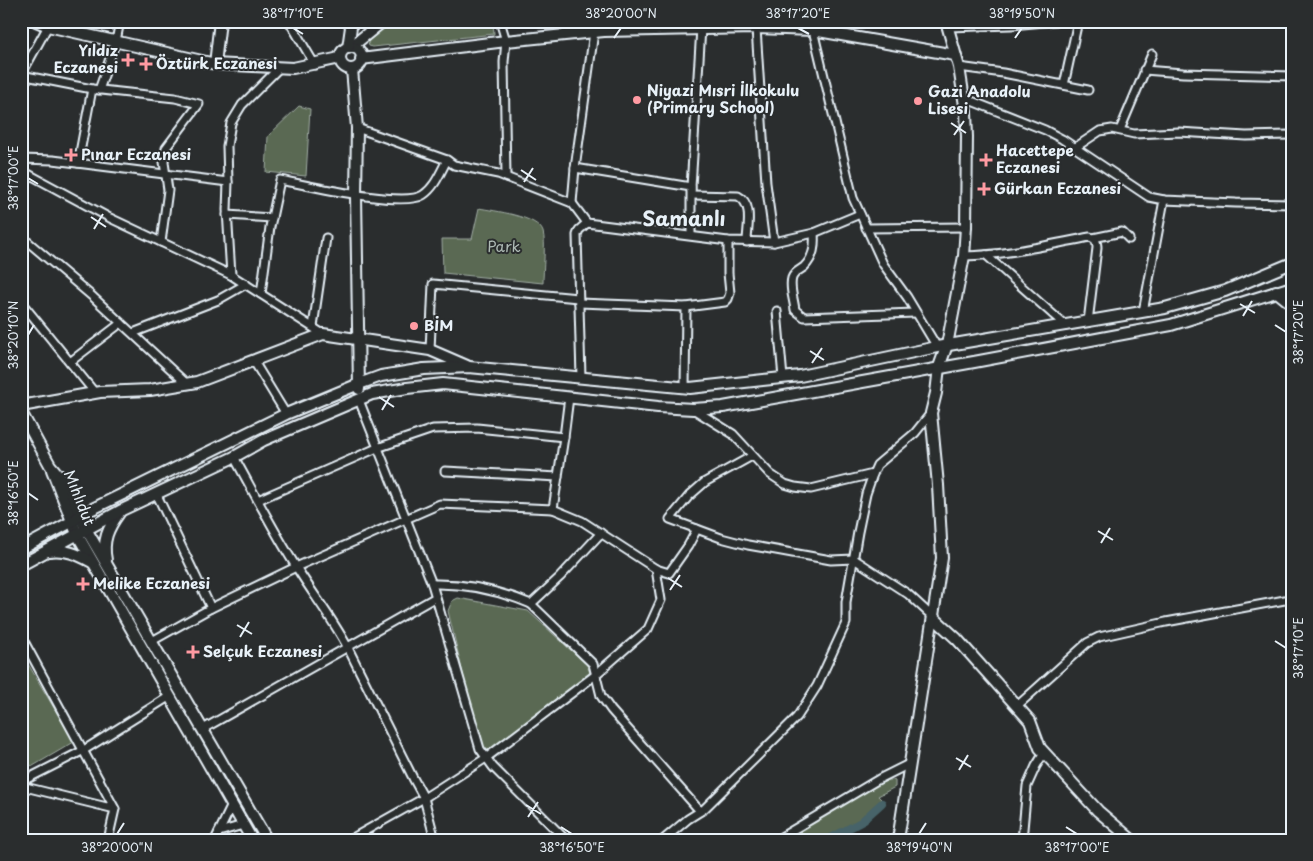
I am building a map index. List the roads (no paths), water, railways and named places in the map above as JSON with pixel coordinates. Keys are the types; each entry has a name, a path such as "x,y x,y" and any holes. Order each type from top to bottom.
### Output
{"main road":[{"path":"36,21 48,26 216,64 293,68 315,65 340,58"},
{"path":"216,64 220,21"},
{"path":"349,21 350,48"},
{"path":"362,59 358,66 352,69 345,68 340,62 342,51 350,48 383,21"},
{"path":"898,840 942,558 938,484 931,413 936,394 939,367 948,345 964,256 966,228 968,137 959,67 947,24"},
{"path":"362,59 600,28 701,25 756,28 814,26 956,55"},
{"path":"350,48 358,50 362,59"},
{"path":"352,69 357,128 358,400"},
{"path":"21,549 77,518 286,414 381,376 424,369 469,367 685,388 800,376 937,347 1165,308 1225,291 1291,263"},
{"path":"21,565 122,510 234,457 264,440 372,394 443,384 693,409 723,407 1171,325 1292,287"},
{"path":"1276,291 1292,304"},
{"path":"21,406 95,393 150,390 197,382 323,334 430,350 469,367"},
{"name":"Mıhlıdut","path":"21,412 50,464 61,478 93,562 252,840"},
{"path":"107,565 104,550 105,540 111,524 122,510"},
{"name":"Mıhlıdut","path":"81,532 107,565 267,840"},
{"path":"46,551 60,550 70,552 93,562"},
{"path":"933,617 957,639 1030,721 1040,748 1044,753 1098,811 1132,840"}],"street":[{"path":"78,163 96,90 116,41 120,21"},
{"path":"289,21 315,65"},
{"path":"500,21 506,41 504,62 506,177"},
{"path":"947,24 1011,25 1057,21"},
{"path":"1064,85 1078,21"},
{"path":"691,236 701,25"},
{"path":"48,26 21,75 96,90 175,98 199,104 166,148 164,162 168,190 161,242"},
{"path":"814,26 850,186 860,214 883,264 907,297 937,347"},
{"path":"572,203 575,168 589,80 600,28"},
{"path":"756,28 766,183 774,242"},
{"path":"1120,130 1152,54"},
{"path":"959,67 1003,73 1088,90"},
{"path":"231,275 227,215 227,146 232,123 242,105 279,68"},
{"path":"1144,70 1292,76"},
{"path":"964,98 1044,130 1076,147 1142,194 1164,200 1292,204"},
{"path":"357,128 447,160 454,165 506,177 572,203 587,223 728,241 774,242 814,233 860,214"},
{"path":"1076,147 1100,131 1112,129 1134,134 1168,132 1246,136 1292,135"},
{"path":"21,158 78,163 228,182"},
{"path":"261,294 272,218 280,180 356,195 396,199 422,196 436,181 447,160"},
{"path":"575,168 692,191 738,196 742,198 748,208 747,242"},
{"path":"21,170 110,218 231,275 323,334"},
{"path":"1143,312 1164,200"},
{"path":"227,215 272,218"},
{"path":"581,377 577,235 587,223"},
{"path":"866,228 966,228"},
{"path":"964,256 986,255 1122,232 1129,239"},
{"path":"814,233 815,249 809,260 792,277 791,286 795,310 801,316 915,312"},
{"path":"21,236 133,333 187,384"},
{"path":"313,327 326,238"},
{"path":"1088,322 1097,248 1093,238"},
{"path":"430,350 434,284 579,300 686,307 718,304 725,302 730,293 728,241"},
{"path":"986,255 1067,326"},
{"path":"133,333 218,300 246,284"},
{"path":"21,302 95,393"},
{"path":"685,388 686,307"},
{"path":"777,311 783,378"},
{"path":"70,362 121,323"},
{"path":"254,360 286,414"},
{"path":"553,509 569,396"},
{"path":"358,400 432,584 480,750 492,767 566,840"},
{"path":"693,409 733,434 770,474 785,484 811,489 873,474"},
{"path":"663,840 688,818 700,811 797,717 816,686 846,623 846,602 866,494 873,474 877,465 915,433 931,413"},
{"path":"258,500 377,448 433,429 477,428 564,437"},
{"path":"752,456 705,482 689,496 670,520 730,540 788,551 808,557 831,560 854,559 908,594 933,617"},
{"path":"234,457 274,532 337,627 347,646 424,798 435,840"},
{"path":"445,471 558,478"},
{"path":"156,493 211,608"},
{"path":"152,640 211,608 296,567 440,504 553,509 582,520 656,569 670,573 688,546 696,529"},
{"path":"530,604 560,577 601,533"},
{"path":"349,840 424,798 486,758 594,676 648,629 661,600 656,569"},
{"path":"432,584 447,583 506,593 530,604 593,664 594,676 601,696 611,710 700,811"},
{"path":"203,729 436,597"},
{"path":"1017,706 1087,643 1099,637 1166,622 1290,599"},
{"path":"21,636 115,809 108,840"},
{"path":"23,783 84,750 170,696"},
{"path":"1022,840 1027,786 1044,753"},
{"path":"776,840 879,779 909,764"},
{"path":"21,771 23,783"},
{"path":"23,783 115,809"},
{"path":"215,840 232,805"},
{"path":"218,832 243,825"}],"waterway":[{"path":"827,840 861,822 882,803"}],"place":[{"name":"Yıldız Eczanesi","path":"128,60"},
{"name":"Öztürk Eczanesi","path":"146,64"},
{"name":"Niyazi Mısri İlkokulu (Primary School)","path":"637,100"},
{"name":"Gazi Anadolu Lisesi","path":"918,101"},
{"name":"Pınar Eczanesi","path":"71,155"},
{"name":"Hacettepe Eczanesi","path":"986,160"},
{"name":"Gürkan Eczanesi","path":"984,189"},
{"name":"BİM","path":"414,326"},
{"name":"Melike Eczanesi","path":"83,584"},
{"name":"Selçuk Eczanesi","path":"193,652"}],"district":[{"name":"Samanlı","path":"684,219"}],"park label":[{"name":"Park","path":"504,247"}]}
